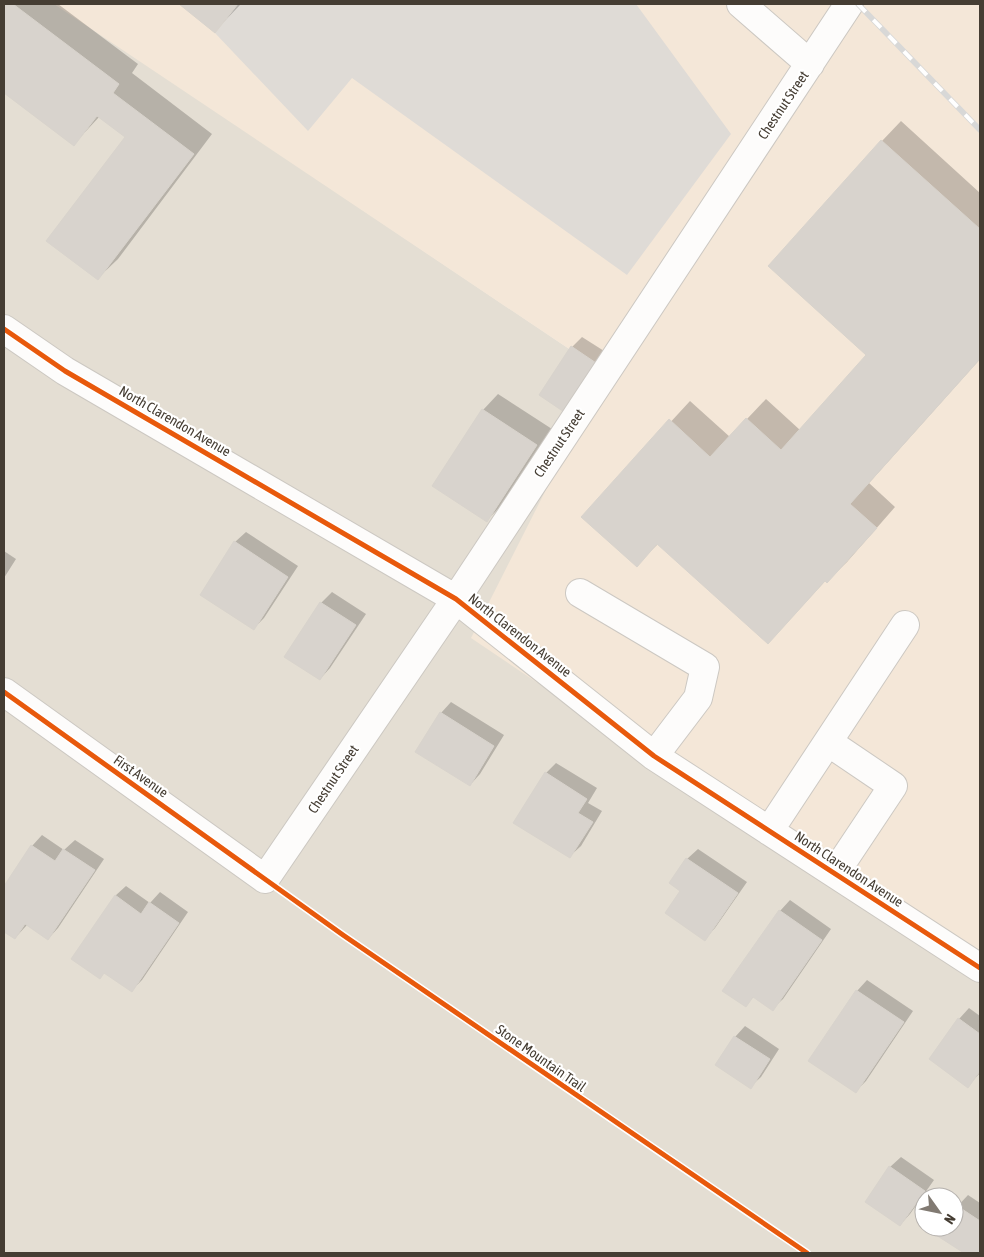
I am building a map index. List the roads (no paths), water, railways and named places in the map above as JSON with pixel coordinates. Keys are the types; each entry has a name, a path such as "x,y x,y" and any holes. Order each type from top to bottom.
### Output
{"street":[{"path":"741,4 810,64"},
{"name":"Chestnut Street","path":"265,879 456,599 849,4"},
{"name":"North Clarendon Avenue","path":"4,329 65,370 456,599 654,756 980,968"},
{"path":"580,593 705,667 698,698 654,756"},
{"path":"769,831 905,625"},
{"name":"First Avenue","path":"4,692 265,879"},
{"path":"828,742 893,786 835,873"}],"railway":[{"path":"858,4 980,130"}]}
